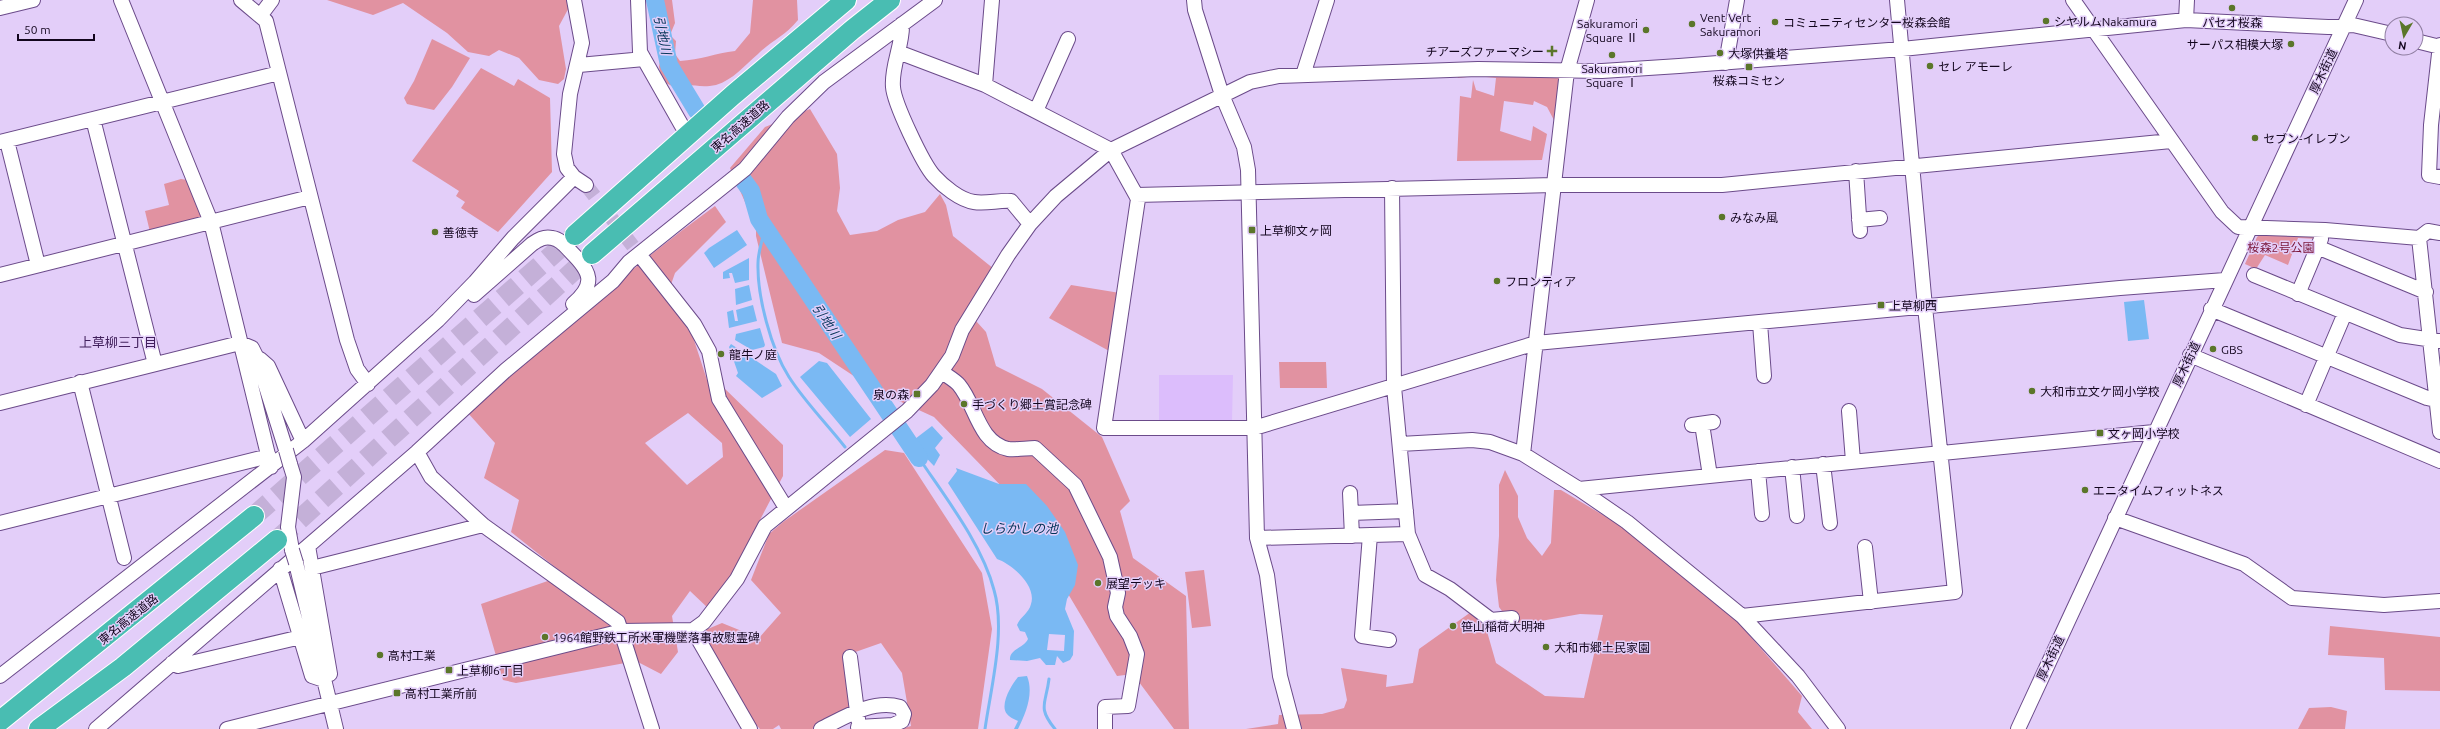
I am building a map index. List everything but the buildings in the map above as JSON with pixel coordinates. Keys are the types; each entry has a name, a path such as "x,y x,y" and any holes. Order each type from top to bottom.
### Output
{"highway":[{"path":"575,235 733,95 846,0"},
{"name":"東名高速道路","path":"592,254 852,30 890,0"},
{"name":"東名高速道路","path":"0,721 254,516"},
{"path":"39,729 123,667 288,551"}],"street":[{"path":"0,8 33,0"},
{"path":"121,0 211,222 270,462"},
{"path":"241,0 266,21 347,340 357,369 368,384"},
{"path":"260,16 272,0"},
{"path":"574,0 582,43 579,64 570,94 564,154 567,168 574,177 586,185"},
{"path":"638,0 640,52 682,126"},
{"path":"96,729 417,452 528,352 613,281 629,262 745,169 788,118 824,82 935,0"},
{"path":"985,85 992,0"},
{"path":"1194,0 1195,10 1222,95 1247,157 1257,538 1267,575 1280,676 1294,729"},
{"path":"1303,75 1327,0"},
{"path":"1523,454 1567,71 1587,0"},
{"path":"1726,63 1737,0"},
{"path":"1742,616 1955,592 1925,307 1897,0"},
{"path":"2073,0 2171,141 2229,220 2238,227 2429,234 2426,292 2435,340 2440,432"},
{"path":"2186,20 2187,0"},
{"name":"厚木街道","path":"2018,729 2211,309 2356,0"},
{"path":"226,729 622,631 692,630 704,622 737,579 765,526 786,508 817,486 921,398 942,372 952,356 962,330 1030,224 1056,196 1111,150 1250,82 1265,78 1303,75 1478,69 1602,71 1726,63 1902,50 2186,20 2344,26 2353,25 2384,32"},
{"path":"902,24 902,36 898,52 893,88 897,103 932,175 944,186 974,202 1011,201 1030,224"},
{"path":"1036,111 1068,38"},
{"path":"2424,43 2440,46 2435,176"},
{"path":"898,52 985,85 1111,150 1136,195 1138,199 1104,428 1254,428 1536,343 2217,279 2225,280"},
{"path":"579,64 644,59"},
{"path":"38,265 4,142 279,72"},
{"path":"93,119 155,364"},
{"path":"1136,195 1248,194 1392,188 1553,185 1722,185 2171,141"},
{"path":"1856,171 1860,226 1880,218"},
{"path":"0,676 270,462 303,441 368,384 452,306 513,238 574,177"},
{"path":"1392,188 1394,387 1408,534 1425,575 1450,589 1491,620 1512,618"},
{"path":"0,275 310,197"},
{"path":"2298,294 2325,230"},
{"path":"452,306 466,302 536,241 551,237 559,240 585,266 589,277 588,287 582,296 533,340 528,352"},
{"path":"2317,247 2426,292"},
{"path":"642,258 694,324 709,351 719,400 786,508"},
{"path":"2254,275 2400,336 2435,340"},
{"path":"2211,309 2326,357 2438,400"},
{"path":"2306,405 2345,313"},
{"path":"1760,323 1763,376"},
{"path":"0,402 240,342 252,348 294,477 288,527 288,551 336,729"},
{"path":"2190,355 2440,461"},
{"path":"256,358 264,360 268,366 303,441"},
{"path":"942,372 958,384 964,392 987,436 1000,446 1009,449 1035,448 1075,485 1110,557 1118,593 1115,607 1117,616 1130,636 1137,654 1128,706 1105,707 1105,729"},
{"path":"80,382 124,558"},
{"path":"1849,411 1853,461"},
{"path":"1702,424 1710,476"},
{"path":"1579,489 1758,470 2154,432"},
{"path":"1400,444 1472,440 1490,442 1523,454 1579,489 1627,522 1742,616 1798,676 1838,729"},
{"path":"417,452 431,477 482,525 618,622 652,729"},
{"path":"0,523 109,496 270,462"},
{"path":"1823,464 1830,523"},
{"path":"1792,467 1797,516"},
{"path":"1758,470 1762,514"},
{"path":"1350,493 1352,536"},
{"path":"1351,513 1406,511"},
{"path":"2115,518 2244,564 2292,598 2384,606 2440,601"},
{"path":"312,568 482,525"},
{"path":"1257,538 1408,534"},
{"path":"1370,535 1362,636 1389,640"},
{"path":"308,546 331,671 324,680"},
{"path":"1865,547 1870,602"},
{"path":"280,569 312,676 324,680"},
{"path":"692,630 750,729"},
{"path":"172,663 178,666 301,637"},
{"path":"821,729 858,710 891,704 900,707 904,714 902,721 893,725 858,728 858,710 850,657"}],"shaded area":[{"path":"1159,375 1233,375 1232,421 1159,421"}],"green space":[{"path":"327,0 573,0 559,26 566,69 564,79 558,84 539,80 519,58 499,50 489,56 468,52 447,33 403,3 373,15"},
{"path":"660,0 672,0 675,23 670,35 676,41 675,54 680,61 735,51 750,33 753,0 797,0 798,20 788,31 763,49 728,80 710,86 685,85 674,87 662,81 659,67 664,38 659,9"},
{"path":"432,39 470,58 452,87 434,110 407,104 404,98 414,81"},
{"path":"481,68 514,86 518,79 550,98 552,172 498,232 461,208 465,202 456,196 459,191 412,161"},
{"path":"1456,73 1561,75 1555,122 1547,107 1534,101 1533,105 1504,101 1500,131 1531,141 1533,126 1547,134 1542,160 1457,161 1460,96 1471,98 1473,80 1476,90 1494,96 1496,78 1476,76 1458,78"},
{"path":"810,109 837,154 840,188 837,211 850,235 877,231 898,220 925,212 940,194 946,205 953,236 994,269 967,311 986,332 996,366 1042,389 1102,437 1130,501 1120,511 1133,558 1186,596 1189,729 1174,729 1133,674 1117,676 1008,493 934,417 875,390 819,353 782,343 756,236 756,227 730,168 765,127"},
{"path":"181,179 188,180 202,219 150,232 145,211 169,205 164,184"},
{"path":"715,206 726,222 675,273 667,296 693,337 707,380 723,387 783,445 783,476 740,558 740,567 709,609 690,591 672,616 678,652 661,674 636,661 516,683 503,680 481,604 565,575 511,532 519,500 484,478 495,443 467,412 589,306","holes":["688,413 722,443 723,457 687,485 645,443"]},
{"name":"桜森2号公園","path":"2262,233 2315,236 2317,239 2298,238 2288,265 2265,255 2256,269 2245,264 2257,237"},
{"path":"1071,285 1120,293 1111,352 1049,318"},
{"path":"1279,362 1326,362 1327,388 1280,388"},
{"path":"885,450 904,453 982,573 992,629 978,729 900,729 911,726 902,673 881,643 844,656 855,706 812,729 781,729 779,725 773,729 760,729 748,716 703,631 722,623 759,638 781,613 751,580 769,534 783,522"},
{"path":"1505,470 1518,496 1518,517 1527,538 1542,556 1551,543 1554,490 1561,490 1623,527 1731,614 1802,696 1798,712 1812,729 1246,729 1278,724 1279,715 1322,714 1344,708 1347,700 1341,668 1387,675 1386,687 1413,683 1419,649 1471,612 1486,610 1486,628 1496,663 1545,696 1584,698 1603,615 1580,614 1513,626 1499,607 1496,580 1499,536 1499,485"},
{"path":"1204,570 1211,626 1192,628 1185,572"},
{"path":"2330,626 2440,637 2440,691 2385,690 2384,658 2328,655"},
{"path":"2331,707 2347,711 2345,729 2298,729 2309,708"}],"water":[{"path":"737,230 747,245 714,268 704,253 709,248"},
{"path":"749,258 749,280 735,283 732,273 729,273 730,278 723,279 723,272"},
{"path":"749,285 752,300 736,305 735,289"},
{"path":"2144,300 2149,339 2128,341 2124,302"},
{"path":"753,305 757,321 729,328 727,312 733,310 735,321 738,321 736,310"},
{"path":"760,328 765,345 764,347 752,350 735,340 736,334"},
{"path":"731,344 776,374 782,386 762,398 736,376 738,373 729,347"},
{"path":"819,361 827,363 871,419 850,437 800,377"},
{"path":"932,426 943,438 935,448 940,455 934,466 911,442"},
{"name":"しらかしの池","path":"956,468 999,484 1026,484 1047,506 1065,532 1078,565 1075,585 1067,599 1065,609 1074,631 1073,655 1070,660 1063,663 1057,656 1055,665 1046,665 1040,658 1027,661 1010,660 1012,653 1023,645 1028,639 1025,632 1020,631 1017,625 1030,607 1032,597 1027,583 1022,577 1016,571 997,559 948,483 957,471"},
{"path":"1027,676 1030,689 1028,703 1018,729 1014,729 1018,721 1007,714 1004,705 1005,700 1018,677"}],"pier":[{"path":"1049,634 1065,635 1064,651 1047,650"}],"waterway":[{"name":"引地川","path":"655,0 669,65 697,111"},
{"name":"引地川","path":"743,180 751,191 759,219 919,458"},
{"path":"765,227 759,254 758,276 766,322 776,352 795,386 845,447"},
{"path":"926,453 919,458 972,538 981,555 994,590 997,606 998,641 994,677 985,729"},
{"path":"1049,679 1044,710 1049,722 1055,729"}],"tunnel":[{"path":"586,185 642,258"},
{"path":"254,516 575,235"},
{"path":"277,540 592,254"}],"place":[{"name":"パセオ桜森","path":"2232,8"},
{"name":"シヤルムNakamura","path":"2046,21"},
{"name":"コミュニティセンター桜森会館","path":"1775,22"},
{"name":"Vent Vert Sakuramori","path":"1692,24"},
{"name":"Sakuramori Square Ⅱ","path":"1646,30"},
{"name":"サーパス相模大塚","path":"2291,44"},
{"name":"チアーズファーマシー","path":"1552,51"},
{"name":"大塚供養塔","path":"1720,53"},
{"name":"Sakuramori Square Ⅰ","path":"1612,55"},
{"name":"セレ アモーレ","path":"1930,66"},
{"name":"桜森コミセン","path":"1749,67"},
{"name":"セブン-イレブン","path":"2255,138"},
{"name":"みなみ風","path":"1722,217"},
{"name":"上草柳文ヶ岡","path":"1252,230"},
{"name":"善徳寺","path":"435,232"},
{"name":"フロンティア","path":"1497,281"},
{"name":"上草柳西","path":"1881,305"},
{"name":"GBS","path":"2213,349"},
{"name":"龍牛ノ庭","path":"721,354"},
{"name":"大和市立文ケ岡小学校","path":"2032,391"},
{"name":"泉の森","path":"917,394"},
{"name":"手づくり郷土賞記念碑","path":"964,404"},
{"name":"文ヶ岡小学校","path":"2100,433"},
{"name":"エニタイムフィットネス","path":"2085,490"},
{"name":"展望デッキ","path":"1098,583"},
{"name":"笹山稲荷大明神","path":"1453,626"},
{"name":"1964館野鉄工所米軍機墜落事故慰霊碑","path":"545,637"},
{"name":"大和市郷土民家園","path":"1546,647"},
{"name":"高村工業","path":"380,655"},
{"name":"上草柳6丁目","path":"449,670"},
{"name":"高村工業所前","path":"397,693"}],"district":[{"name":"上草柳三丁目","path":"118,342"}]}
